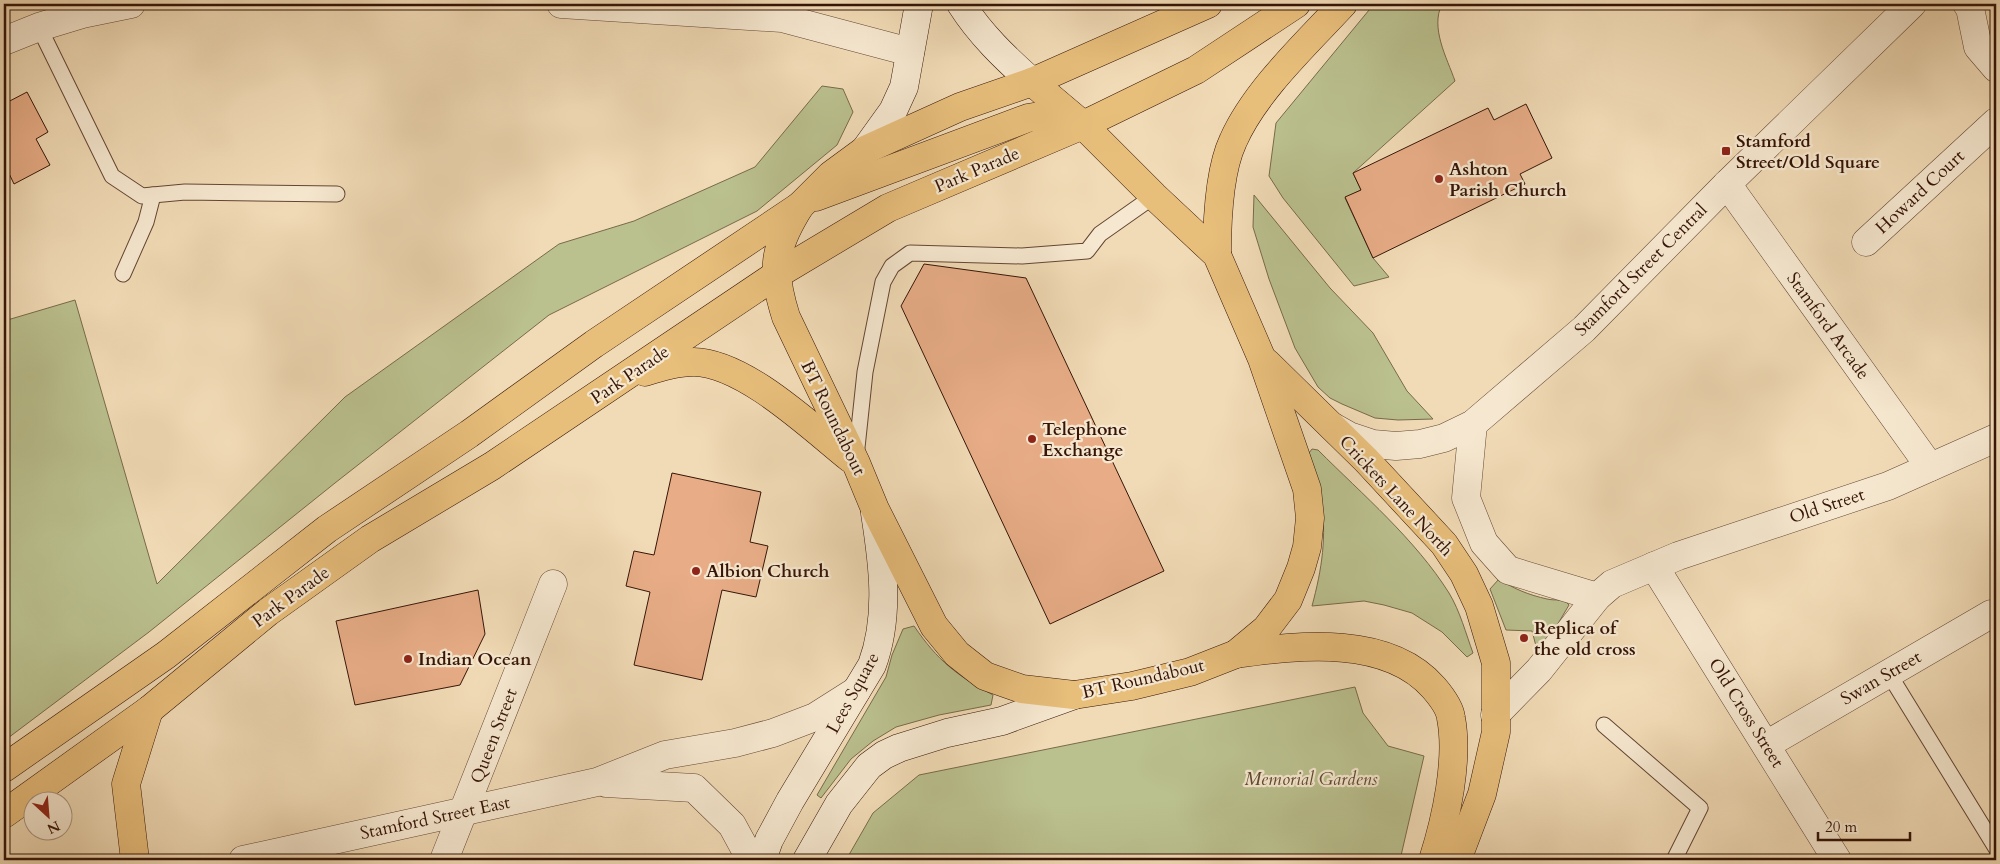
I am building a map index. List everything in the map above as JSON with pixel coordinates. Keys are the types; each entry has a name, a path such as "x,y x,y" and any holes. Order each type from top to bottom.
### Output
{"highway":[{"name":"Park Parade","path":"4,768 166,655 327,529 469,434 594,344 802,203 831,175 865,150 960,107 1032,82 1208,4"},
{"name":"Park Parade","path":"4,814 149,710 268,612 370,539 492,466 620,382 776,275 888,208 1083,124 1196,70 1296,4"},
{"path":"1218,255 1220,204 1226,159 1232,142 1270,84 1343,4"},
{"name":"BT Roundabout","path":"802,203 784,231 778,252 776,275 778,293 793,335 856,463 875,509 934,626 957,654 985,676 1022,689 1074,695 1132,686 1190,672 1236,654 1266,629 1288,600 1306,547 1310,518 1307,489 1262,359 1218,255 1154,196 1083,124 1032,82"},
{"path":"802,203 1028,118 1043,115 1058,116 1083,124"},
{"name":"Crickets Lane North","path":"1262,359 1366,460 1444,544 1464,574 1479,606 1496,663 1496,732 1482,794 1458,860"},
{"path":"620,382 638,374 676,363 695,362 722,368 748,380 769,394 856,463"},
{"path":"1236,654 1278,648 1329,647 1381,654 1403,662 1424,676 1438,692 1451,716 1453,752 1445,822 1433,860"},
{"path":"135,860 126,784 149,710"}],"street":[{"path":"4,41 38,27 82,14 132,4"},
{"path":"561,4 782,18 910,52"},
{"path":"865,150 893,111 904,88 919,4"},
{"path":"961,4 971,20 992,45 1032,82"},
{"name":"Stamford Street Central","path":"1329,426 1349,436 1372,444 1396,446 1420,444 1444,438 1473,424 1584,329 1727,184 1912,4"},
{"path":"1967,4 1970,8 1978,47 1996,68"},
{"name":"Howard Court","path":"1866,242 1996,122"},
{"name":"Stamford Arcade","path":"1727,184 1930,467"},
{"path":"1473,424 1466,498 1484,543 1508,570 1597,597"},
{"name":"Old Street","path":"1495,715 1539,670 1597,597 1612,584 1678,556 1888,486 1996,438"},
{"name":"Lees Square","path":"762,860 769,840 790,801 872,665 878,647 884,605 883,567 875,509"},
{"name":"Old Cross Street","path":"1654,566 1837,860"},
{"name":"Queen Street","path":"444,860 553,584"},
{"name":"Swan Street","path":"1766,745 1991,614 1996,614"},
{"name":"Stamford Street East","path":"243,860 598,782 666,755 734,743 773,733 815,718 856,691"},
{"path":"807,860 839,804 869,766 884,755 899,748 948,733 1002,721 1074,695"},
{"name":"Stamford Street East","path":"598,782 694,788 732,825 751,860"}],"lane":[{"path":"38,27 112,176 142,196 185,192 337,194"},
{"path":"123,274 146,222 153,195"},
{"path":"856,463 865,372 882,282 892,266 910,253 1022,256 1088,251 1100,234 1154,196"},
{"path":"1889,674 1996,848"},
{"path":"1604,725 1700,808 1674,860"}],"green space":[{"path":"1374,4 1442,4 1439,13 1439,33 1444,53 1455,81 1353,173 1361,190 1345,198 1373,258 1389,277 1354,286 1283,198 1269,176 1276,123"},
{"path":"822,86 843,89 853,112 837,145 757,211 549,315 149,632 4,741 4,321 75,300 157,584 345,397 559,244 634,221 755,167"},
{"path":"1254,195 1330,288 1373,333 1407,391 1433,419 1398,420 1375,418 1330,398 1318,387 1295,348 1269,279 1253,227"},
{"path":"1312,449 1318,450 1388,518 1421,554 1453,600 1473,653 1467,657 1442,632 1412,613 1364,601 1312,606 1321,566 1324,526 1320,492 1309,453"},
{"path":"1499,579 1528,594 1562,601 1569,605 1543,649 1536,646 1532,631 1506,630 1490,589"},
{"path":"914,626 931,649 958,674 993,695 991,705 939,715 896,727 873,741 851,759 821,798 817,795 886,677 892,655 903,629"},
{"name":"Memorial Gardens","path":"1355,687 1363,713 1388,746 1424,756 1400,860 846,860 873,813 919,775"}],"building":[{"path":"27,92 48,132 36,139 50,165 14,184 4,163 4,104"},
{"name":"Ashton Parish Church","path":"1526,104 1552,158 1520,174 1525,184 1373,258 1345,197 1361,190 1353,173 1488,108 1494,120"},
{"name":"Telephone Exchange","path":"924,264 1026,278 1164,571 1050,624 901,306"},
{"name":"Albion Church","path":"672,473 761,492 750,542 768,546 756,597 722,590 702,680 634,665 650,592 626,586 634,551 654,555"},
{"name":"Indian Ocean","path":"478,590 485,634 460,685 355,705 336,621"}],"place":[{"name":"Stamford Street/Old Square","path":"1726,151"},
{"name":"Ashton Parish Church","path":"1439,179"},
{"name":"Telephone Exchange","path":"1032,439"},
{"name":"Albion Church","path":"696,571"},
{"name":"Replica of the old cross","path":"1524,638"},
{"name":"Indian Ocean","path":"408,659"}]}
